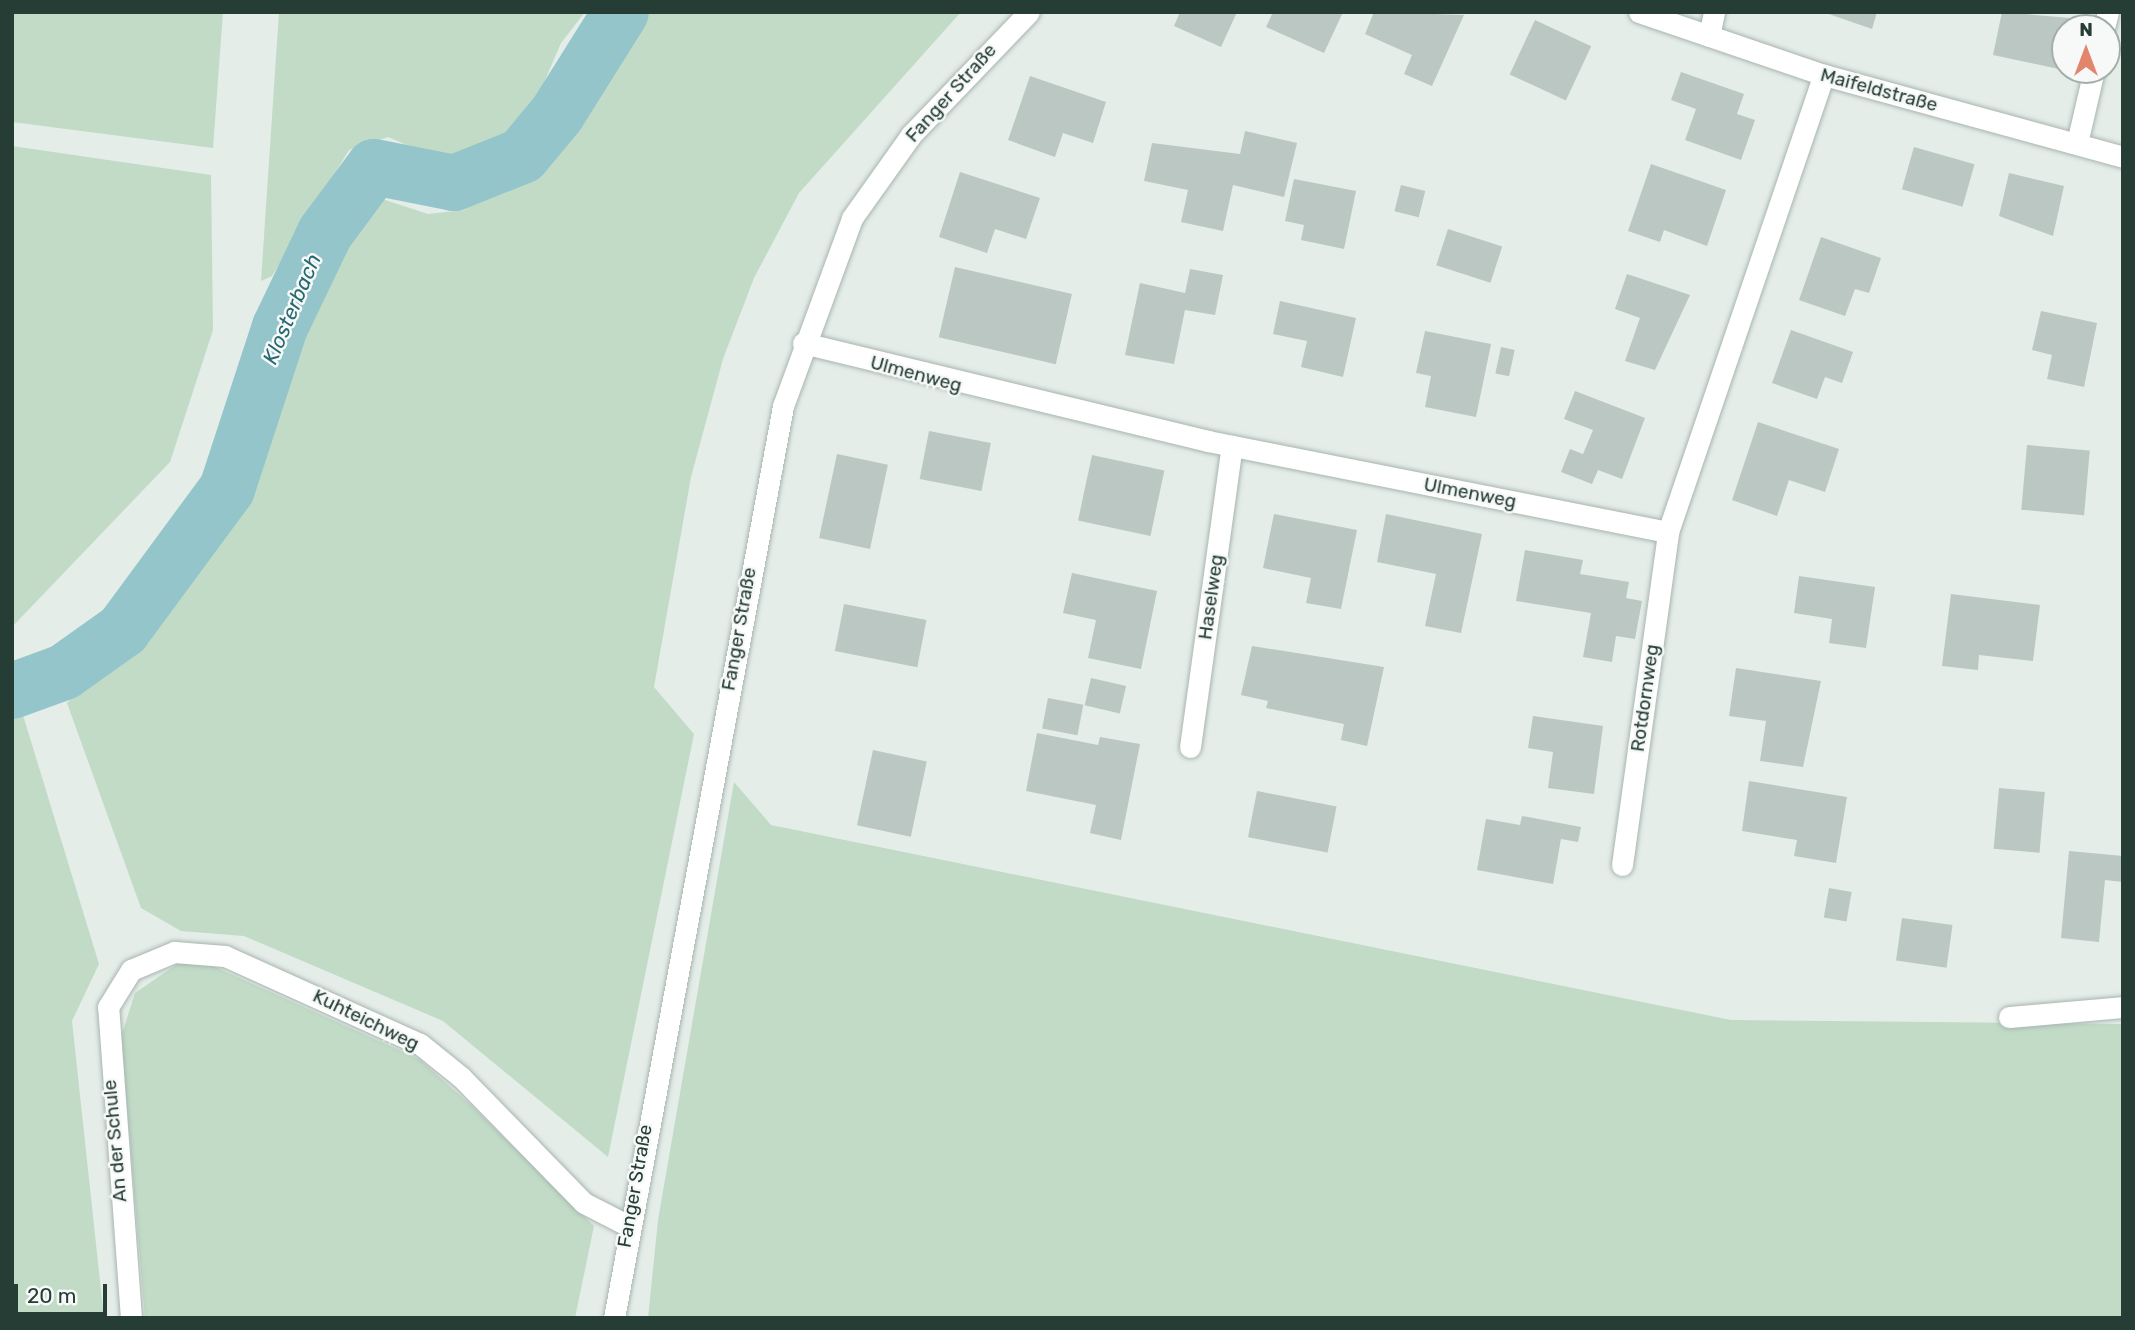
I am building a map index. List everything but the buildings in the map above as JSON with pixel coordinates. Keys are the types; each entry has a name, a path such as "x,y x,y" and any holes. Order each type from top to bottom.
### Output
{"street":[{"name":"Fanger Straße","path":"614,1318 627,1225 767,475 803,343 852,218 911,135 1029,12"},
{"name":"Maifeldstraße","path":"1639,12 1824,75 2123,157"},
{"path":"1709,36 1714,12"},
{"path":"1668,531 1824,75"},
{"path":"2077,143 2091,84"},
{"name":"Ulmenweg","path":"803,343 1232,446 1668,531"},
{"name":"Haselweg","path":"1190,747 1232,446"},
{"name":"Rotdornweg","path":"1622,864 1668,531"},
{"name":"Kuhteichweg","path":"131,971 174,952 225,956 420,1044 461,1077 584,1203 627,1225"},
{"name":"An der Schule","path":"131,971 108,1007 108,1054 131,1318"},
{"path":"2009,1017 2123,1007"}],"green space":[{"path":"12,12 223,12 213,148 12,122"},
{"path":"279,12 585,12 561,43 536,101 498,143 452,164 388,137 349,150 272,276 261,281"},
{"path":"635,12 961,12 799,193 754,278 723,359 691,477 654,687 694,734 608,1157 443,1021 244,936 181,931 141,908 67,703 147,622 244,480 270,426 290,348 310,301 366,216 382,199 428,214 464,210 548,156 571,130 595,71 629,32"},
{"path":"12,146 211,175 213,330 170,462 12,627"},
{"path":"19,702 99,964 72,1021 104,1318 12,1318 12,706"},
{"path":"734,782 771,825 1731,1020 2123,1024 2123,1318 648,1318 658,1220"},
{"path":"180,962 213,966 419,1059 472,1106 594,1226 575,1318 145,1318 121,1037 135,993"}],"waterway":[{"name":"Klosterbach","path":"12,691 64,672 123,630 227,489 280,327 325,233 374,167 454,183 522,156 557,114 621,12"}]}
